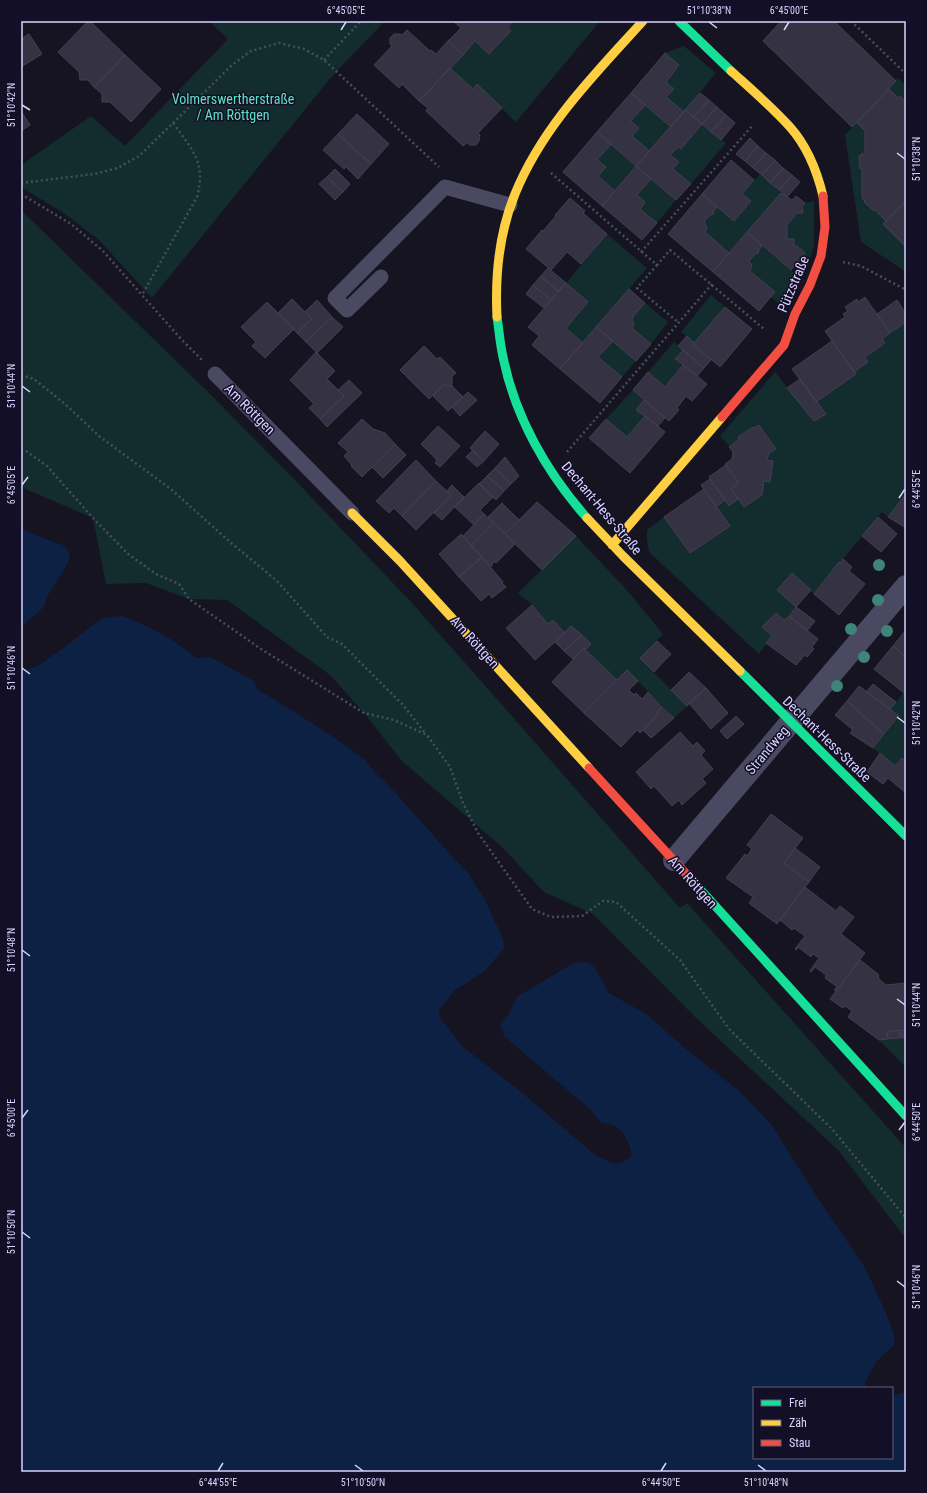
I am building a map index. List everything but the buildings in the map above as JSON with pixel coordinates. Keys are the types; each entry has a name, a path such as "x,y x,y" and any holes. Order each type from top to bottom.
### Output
{"street":[{"name":"Dechant-Hess-Straße","path":"643,21 582,88 556,122 520,180 510,205 497,264 495,298 498,334 505,369 516,404 530,435 551,471 578,506 612,545 790,723 906,836"},
{"name":"Pützstraße","path":"612,545 784,345 795,314 810,285 821,256 825,227 824,201 818,176 806,150 790,127 679,21"},
{"name":"Am Röttgen","path":"352,513 400,561 906,1116"},
{"name":"Strandweg","path":"674,860 906,586"}],"lane":[{"path":"381,277 348,310 335,298 445,187 510,205"},
{"name":"Am Röttgen","path":"215,374 352,513"}],"path":[{"path":"324,60 361,21"},
{"path":"851,21 906,74"},
{"path":"21,183 94,174 118,168 139,156 232,64 251,51 279,43 304,49 324,60 438,167 445,187"},
{"path":"641,252 769,106"},
{"path":"142,295 196,197 200,183 200,167 194,153 173,123"},
{"path":"533,158 657,265"},
{"name":"Am Röttgen","path":"21,194 71,224 103,251 181,339 215,374"},
{"path":"678,322 637,288 670,250 784,345"},
{"path":"821,256 861,266 906,290"},
{"path":"551,471 712,284"},
{"path":"21,375 34,379 65,404 98,436 172,490 230,542 277,581 327,637 342,644 403,705 450,767 463,804 478,833 532,909 551,917 582,916 603,901 616,902 680,960 728,1029 832,1129 906,1218"},
{"path":"21,450 26,451 47,466 93,518 128,554 156,574 179,584 189,599 261,648 364,713 394,720 427,735"}],"green space":[{"name":"Volmerswertherstraße / Am Röttgen","path":"209,21 385,21 333,75 152,298 99,240 65,214 21,187 21,165 91,116 125,146 228,39"},
{"path":"513,21 600,21 516,122 477,85 473,89 450,68 475,41 489,54 511,31 508,27"},
{"path":"684,46 716,73 684,112 666,97 674,89 666,82 679,65 665,53"},
{"path":"898,78 906,86 906,272 861,242 845,135"},
{"path":"645,105 671,127 650,151 632,136 639,128 631,121"},
{"path":"702,124 726,143 691,184 673,169 670,155 678,147 681,149"},
{"path":"611,144 636,166 615,191 598,176 605,167 597,160"},
{"path":"760,174 781,193 729,253 705,232 707,227 704,222 711,214 712,215 714,213 713,212 717,207 734,221 751,201 742,194"},
{"path":"651,179 676,200 657,223 640,209 637,195"},
{"path":"814,201 814,247 807,266 803,263 802,257 805,253 797,246 794,246 794,239 787,239 787,225 797,213 803,213 802,207 805,203"},
{"path":"21,210 210,394 294,479 411,602 680,908 687,903 906,1148 906,1239 838,1150 694,1016 593,914 544,892 502,847 402,761 364,713 330,675 227,600 189,599 146,583 106,584 93,518 21,487"},
{"path":"607,234 647,268 583,343 566,328 588,302 566,283"},
{"path":"762,246 800,278 797,287 783,307 771,297 775,292 750,271 752,265 749,261"},
{"path":"711,295 725,307 694,343 681,332"},
{"path":"645,303 668,322 651,344 632,328 634,325 632,318"},
{"path":"906,322 906,494 888,517 882,512 814,594 792,573 777,590 796,607 784,620 775,613 763,627 772,636 759,654 649,552 647,530 664,517 690,553 729,526 716,507 725,500 729,506 738,499 744,507 762,495 764,481 770,482 773,461 767,460 769,453 776,449 759,425 754,428 753,427 738,437 739,439 729,446 720,436 775,372 814,421 826,413 816,402 855,374 854,372 868,362 865,357 885,343 882,339"},
{"path":"613,341 636,361 622,377 598,357"},
{"path":"674,342 683,350 675,359 682,366 665,387 648,372"},
{"path":"633,390 644,400 636,410 644,417 627,437 606,419"},
{"path":"576,536 626,589 663,634 640,658 687,706 674,718 627,670 617,680 586,649 582,635 571,626 564,632 553,620 548,624 532,605 518,593"},
{"path":"906,690 906,762 902,758 895,766 873,748 899,717 890,709"},
{"path":"906,1038 906,1067 879,1040"}],"water":[{"path":"21,528 40,537 63,545 70,553 68,563 48,595 44,607 21,627"},
{"path":"123,616 161,634 196,658 210,657 254,681 257,689 324,731 363,758 384,780 468,873 485,900 503,939 504,948 486,970 455,990 439,1010 440,1018 462,1046 515,1087 593,1153 612,1163 622,1162 631,1156 628,1143 620,1130 612,1124 603,1123 600,1121 591,1110 504,1036 500,1024 508,1016 517,997 575,962 589,963 594,967 609,993 646,1014 693,1055 737,1089 771,1124 819,1200 864,1266 886,1313 895,1338 893,1346 876,1362 865,1383 866,1387 753,1387 753,1459 893,1459 893,1396 906,1392 906,1472 21,1472 21,671 36,667 103,618"}],"traffic: fast":[{"path":"679,21 731,71"},
{"path":"497,317 508,379 524,422 546,463 572,501 587,518"},
{"path":"740,671 906,836"},
{"path":"698,887 906,1116"}],"traffic: slow":[{"path":"497,317 498,270 502,239 505,224 515,194 526,170 540,146 571,102 643,21"},
{"path":"731,71 776,112 796,134 811,159 823,196"},
{"path":"612,545 722,417"},
{"path":"352,513 400,561 589,768"},
{"path":"587,518 623,556 740,671"}],"traffic: jam":[{"path":"722,417 784,345 795,314 810,285 821,256 825,227 823,196"},
{"path":"589,768 698,887"}]}
